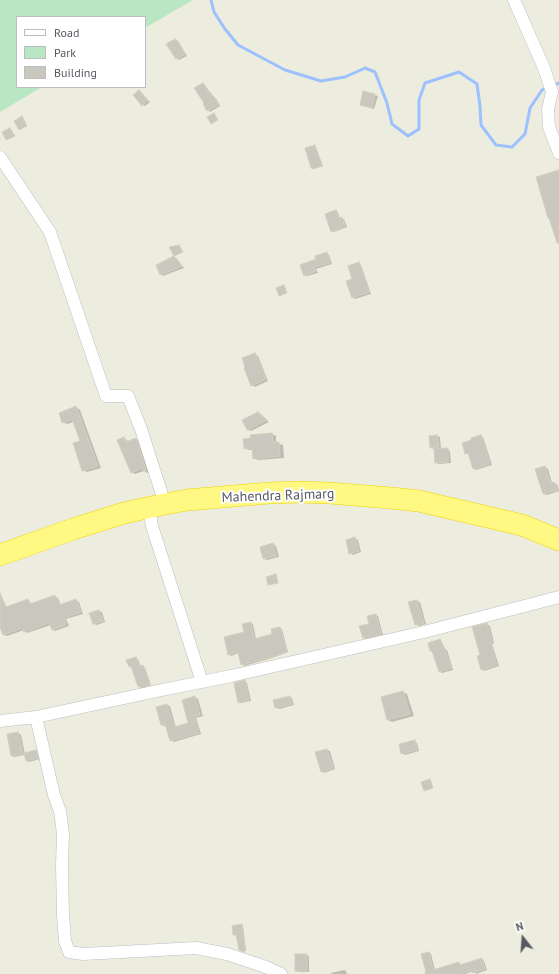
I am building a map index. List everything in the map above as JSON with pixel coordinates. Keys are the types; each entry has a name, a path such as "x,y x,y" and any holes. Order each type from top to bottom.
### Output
{"highway":[{"name":"Mahendra Rajmarg","path":"0,555 73,529 157,506 187,500 277,493 330,493 419,502 522,525 559,540"}],"street":[{"path":"514,0 544,68 552,92 548,109 549,127 559,153"},
{"path":"0,157 50,232 106,396 128,396 141,430 157,506 152,526 202,682"},
{"path":"0,722 36,717 202,682 424,632 559,597"},
{"path":"36,717 54,795 60,811 63,834 63,915 65,941 69,952 83,954 196,948 227,954 266,967 281,974"}],"green space":[{"path":"0,0 193,0 146,27 146,16 16,16 16,88 40,88 0,112"}],"building":[{"path":"175,39 185,54 176,59 166,44"},
{"path":"203,83 215,98 218,105 207,111 203,104 204,103 194,88"},
{"path":"139,90 148,100 142,106 133,95"},
{"path":"363,91 375,94 372,108 360,105"},
{"path":"214,113 218,120 211,124 207,117"},
{"path":"22,116 27,126 19,130 14,121"},
{"path":"10,128 15,136 6,140 2,132"},
{"path":"315,145 322,165 313,169 311,168 305,148"},
{"path":"559,170 559,243 557,243 536,177"},
{"path":"336,210 339,218 342,217 345,226 331,232 325,214"},
{"path":"179,245 183,252 174,256 169,247"},
{"path":"327,252 330,263 314,267 316,271 304,276 300,265 316,259 315,256"},
{"path":"174,256 182,266 160,275 156,265"},
{"path":"359,262 369,292 352,298 346,281 352,279 348,266"},
{"path":"284,285 287,293 279,296 276,288"},
{"path":"255,353 266,379 251,386 242,358"},
{"path":"76,406 98,466 82,471 73,443 80,441 72,419 62,423 59,413"},
{"path":"258,412 267,420 247,430 242,420"},
{"path":"272,433 273,442 279,442 280,456 253,459 252,448 244,449 243,439 251,438 250,435"},
{"path":"437,435 439,447 430,448 429,436"},
{"path":"481,435 490,464 473,469 468,453 465,454 462,443"},
{"path":"124,437 126,442 136,438 146,470 143,471 142,468 131,473 117,440"},
{"path":"448,448 448,462 435,463 434,449"},
{"path":"545,466 550,483 554,482 557,490 543,494 535,469"},
{"path":"355,537 359,551 349,554 346,540"},
{"path":"273,543 276,556 263,559 260,547"},
{"path":"276,574 278,583 268,585 266,577"},
{"path":"0,593 6,607 28,599 30,604 55,595 59,605 76,599 81,612 64,618 66,625 52,630 49,623 24,632 22,628 3,635 0,627"},
{"path":"417,600 424,623 415,625 408,602"},
{"path":"99,610 103,621 93,624 89,613"},
{"path":"376,614 381,634 363,638 359,626 369,624 367,616"},
{"path":"251,622 254,639 272,634 271,629 280,627 287,651 272,657 241,665 238,652 228,655 224,637 244,632 242,624"},
{"path":"487,623 492,642 490,642 497,665 481,670 477,656 480,655 472,627"},
{"path":"440,639 451,668 439,672 428,643"},
{"path":"136,657 139,667 143,665 150,684 138,687 131,666 129,667 126,660"},
{"path":"245,680 249,700 238,703 234,683"},
{"path":"403,691 410,714 387,720 381,697"},
{"path":"195,696 200,715 194,717 199,733 170,741 165,724 161,725 156,707 167,704 174,727 188,723 182,700"},
{"path":"290,696 292,704 275,708 273,700"},
{"path":"18,732 23,754 11,756 7,734"},
{"path":"415,740 417,750 401,754 399,744"},
{"path":"327,749 333,768 321,772 315,752"},
{"path":"36,750 38,758 26,761 24,753"},
{"path":"430,779 433,788 424,791 421,782"},
{"path":"242,924 244,952 239,950 236,935 233,935 232,926"},
{"path":"429,952 433,970 459,962 460,965 482,958 485,969 472,973 471,970 459,974 425,974 426,972 421,954"},
{"path":"295,954 307,954 307,971 295,971"}],"waterway":[{"path":"211,0 214,12 238,45 285,70 321,81 345,77 365,68 375,72 387,103 392,124 408,136 419,129 419,100 425,83 459,72 477,84 481,125 496,145 512,147 525,134 530,108 542,90 547,88"},
{"path":"552,86 559,83"}]}
